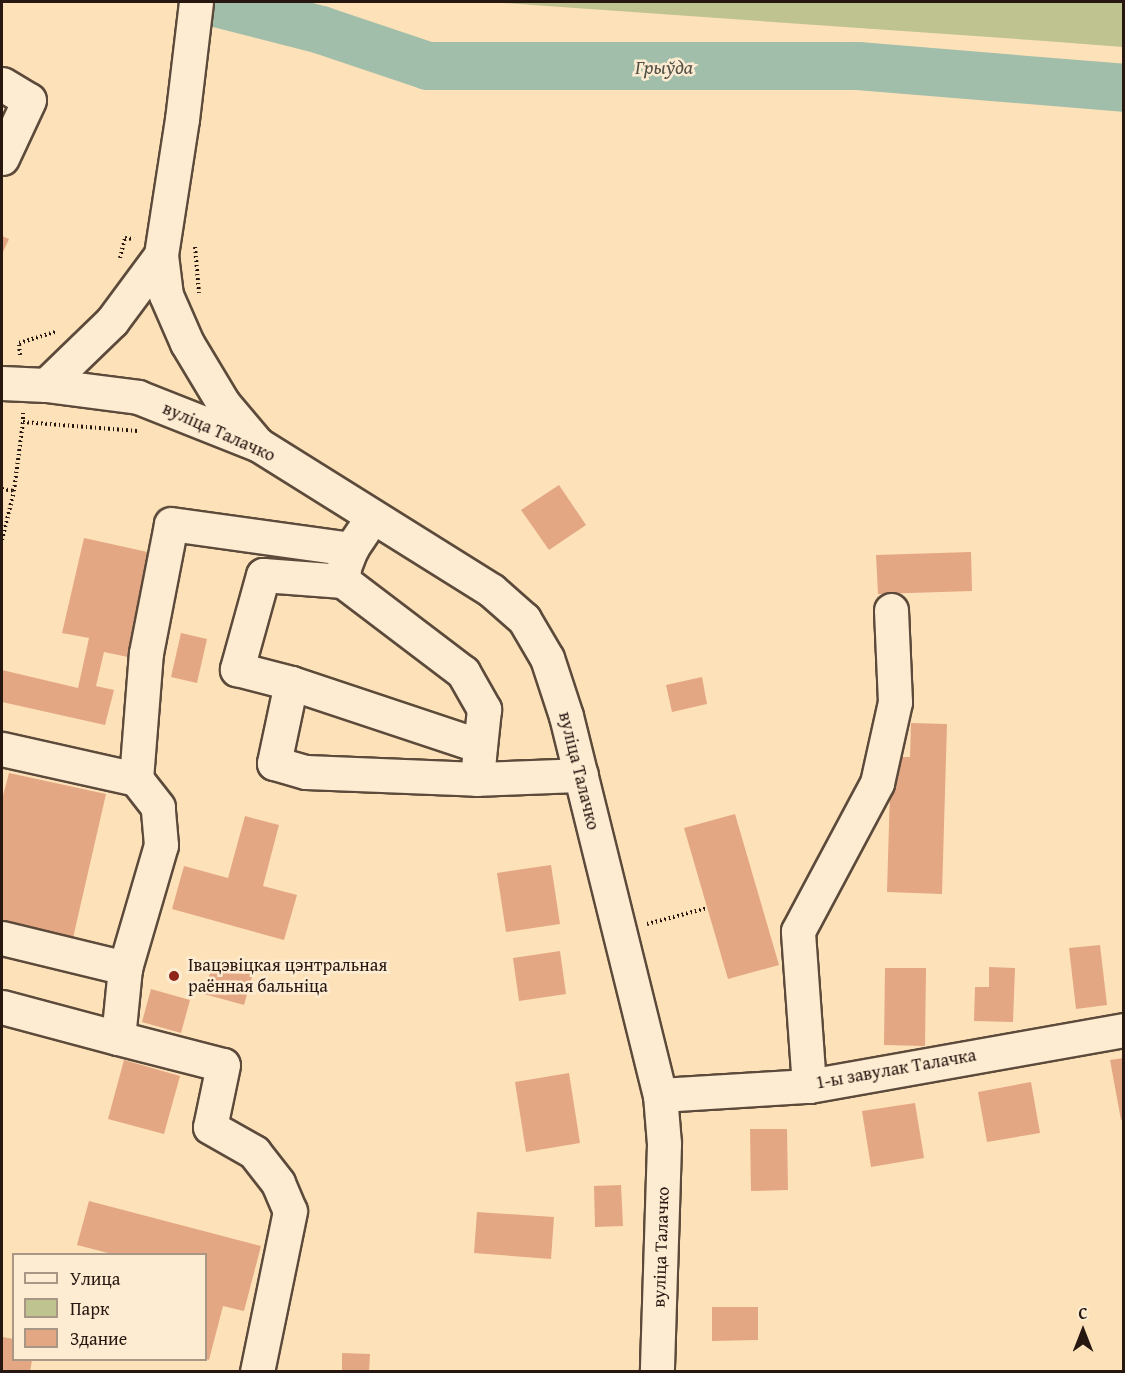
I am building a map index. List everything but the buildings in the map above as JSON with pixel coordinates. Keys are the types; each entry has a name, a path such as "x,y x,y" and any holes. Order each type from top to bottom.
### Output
{"street":[{"path":"196,2 182,119 161,255 166,295 188,343 223,403 259,445"},
{"path":"2,84 30,100 2,158"},
{"path":"46,385 112,321 161,255"},
{"name":"вуліца Талачко","path":"2,383 46,385 138,397 259,445 491,590 524,619 547,658 566,716 664,1095 657,1371"},
{"path":"343,581 344,567 351,549 373,517"},
{"path":"136,779 146,653 171,524 351,549"},
{"path":"477,779 484,709 463,672 343,581 263,575 237,669 291,683 480,746"},
{"path":"805,1086 798,931 877,783 895,702 891,610"},
{"path":"291,683 274,763 306,772 477,779 581,775"},
{"path":"2,749 136,779 158,807 161,845 125,968 118,1038"},
{"path":"2,938 125,968"},
{"path":"2,1007 223,1065 210,1127 254,1152 278,1183 290,1211 256,1371"},
{"name":"1-ы завулак Талачка","path":"664,1095 805,1086 1124,1030"}],"path":[{"path":"2,540 14,490 23,422"},
{"path":"2,489 14,490"},
{"path":"637,927 707,908"}],"green space":[{"path":"489,2 1123,2 1123,47 1045,41"}],"waterway":[{"name":"Грыўда","path":"212,2 321,30 428,66 858,66 1124,88"}],"place":[{"name":"Івацэвіцкая цэнтральная раённая бальніца","path":"174,976"}]}
